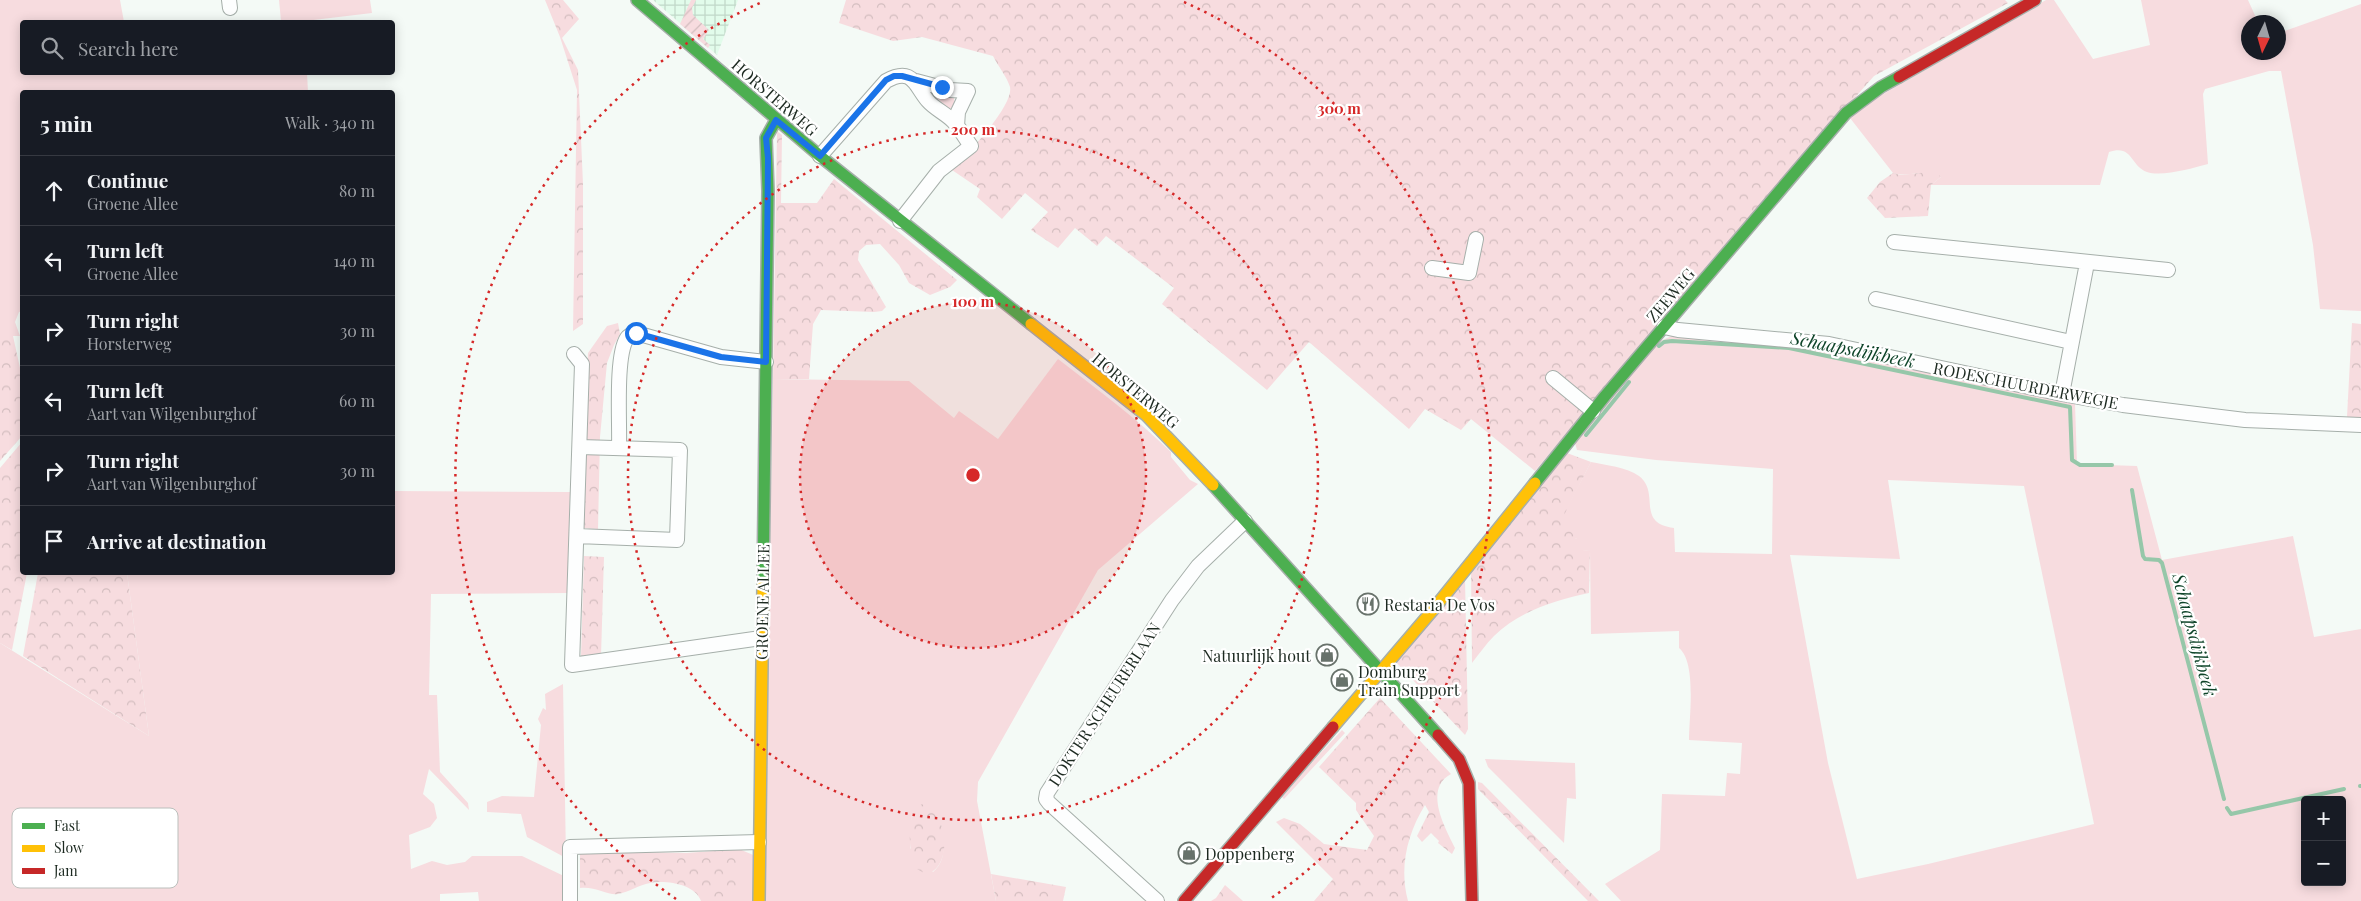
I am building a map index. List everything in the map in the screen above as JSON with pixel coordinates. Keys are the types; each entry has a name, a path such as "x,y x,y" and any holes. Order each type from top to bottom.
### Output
{"street":[{"name":"HORSTERWEG","path":"637,0 820,156 1146,415 1194,464 1380,669 1459,760 1469,784 1472,901"},
{"name":"ZEEWEG","path":"1184,901 1380,669 1432,611 1593,411 1846,113 1881,87 2035,0"},
{"path":"820,156 886,80 894,76 902,76 950,90 968,91 958,112 957,126"},
{"path":"900,221 939,171 971,146 957,126 928,101 916,81"},
{"name":"GROENE ALLEE","path":"759,901 768,158 766,138 776,120"},
{"path":"1432,268 1469,273 1476,239"},
{"path":"1894,242 2168,270"},
{"path":"2062,394 2087,263"},
{"path":"1876,299 2071,342"},
{"name":"RODESCHUURDERWEGJE","path":"1664,327 1678,330 1828,344 2062,394 2123,404 2245,420 2361,425"},
{"path":"619,448 621,356 627,338 631,334 636,333 732,360 766,362"},
{"path":"574,354 582,364 572,665 761,638"},
{"path":"1553,378 1593,411"},
{"path":"577,536 677,540 680,450 580,447"},
{"name":"DOKTER SCHEURERLAAN","path":"1157,901 1049,803 1046,798 1047,793 1172,600 1198,566 1245,521"},
{"path":"570,901 570,847 759,842"}],"shaded area":[{"path":"653,0 738,0 717,55"}],"green space":[{"path":"0,0 120,0 124,20 20,20 20,75 307,75 308,90 20,90 20,312 15,322 20,336 0,336"},
{"path":"279,0 370,0 372,13 313,20 281,20"},
{"path":"545,0 563,0 579,19 562,38 578,70 583,184 583,324 573,331 577,90 560,37"},
{"path":"691,0 696,0 692,8 693,15 709,30 703,39 710,45 708,48 680,24"},
{"path":"846,0 2005,0 2008,3 1874,76 1710,262 1535,471 1471,419 1461,430 1425,409 1409,429 1309,342 1267,390 1162,304 1174,288 1106,236 1097,246 1075,228 1058,248 1031,230 1048,212 1025,193 1002,219 977,197 980,189 952,170 997,118 1009,95 1009,83 993,56 922,37 893,41 839,23"},
{"path":"2046,0 2054,0 2093,59 2150,45 2141,0 2248,0 2255,15 2241,15 2241,60 2286,60 2286,31 2361,4 2361,311 2320,309 2313,245 2281,71 2269,71 2205,89 2203,94 2208,164 2169,173 2153,173 2141,169 2127,153 2117,150 2109,152 2100,185 1931,185 1941,177 1927,173 1893,173 1850,118 1866,104"},
{"path":"935,93 954,98 955,106 948,109 935,96"},
{"path":"777,131 782,135 781,203 817,203 834,179 957,280 950,287 930,295 909,283 899,265 880,244 866,245 859,251 858,260 886,307 882,311 874,312 821,310 813,324 809,379 773,379"},
{"path":"1893,173 1901,175 1937,173 1941,177 1931,185 1928,216 1885,218 1867,198 1880,182"},
{"path":"618,323 620,334 607,363 600,437 598,529 579,528 588,353 607,326"},
{"path":"2352,323 2361,324 2361,418 2347,417"},
{"path":"1674,335 1787,342 1885,361 2075,404 2077,464 2137,466 2162,560 2293,536 2314,637 2361,629 2361,901 1621,901 1605,884 1660,850 1662,794 1725,796 1727,773 1740,774 1742,743 1689,740 1690,678 1685,655 1679,648 1679,631 1591,634 1590,551 1575,550 1575,539 1577,538 1561,519 1591,462 1622,468 1639,476 1645,483 1648,491 1650,506 1655,520 1662,525 1674,528 1675,552 1772,554 1773,469 1656,460 1577,450 1575,443 1656,343","holes":["1888,480 2024,486 2094,824 1857,879 1828,763 1790,555 1900,559"]},
{"path":"0,336 13,336 20,368 20,438 0,461"},
{"path":"1058,359 1158,439 1171,452 1171,457 1190,480 1198,484 1098,570 978,782 977,801 996,901 764,901 773,379 909,381 954,418 959,411 998,439","holes":["912,814 941,825 943,844 941,862 933,872 910,848"]},
{"path":"20,444 20,575 27,575 12,650 0,643 0,468"},
{"path":"1567,453 1591,462 1562,519 1578,538 1575,539 1575,549 1590,551 1589,593 1551,603 1526,613 1494,636 1472,663 1471,570"},
{"path":"395,491 570,492 568,593 431,594 429,695 437,695 440,772 468,803 469,810 429,769 423,794 434,804 437,818 430,827 409,835 411,869 432,861 447,865 465,862 472,856 522,856 566,877 565,901 479,901 478,892 440,894 440,901 0,901 0,643 149,736 127,575 395,575"},
{"path":"584,556 604,557 601,656 581,657"},
{"path":"38,575 127,575 149,736 23,656"},
{"path":"1465,578 1468,729 1465,735 1395,661"},
{"path":"563,684 566,858 527,837 521,814 487,812 487,802 502,796 534,797 541,725 538,719 543,708 546,710 545,694"},
{"path":"1380,698 1451,774 1438,789 1437,799 1442,820 1455,848 1452,854 1438,843 1439,841 1431,833 1422,842 1417,836 1429,812 1425,805 1413,828 1406,852 1404,876 1408,901 1314,901 1333,879 1276,822 1284,818 1300,824 1324,844 1367,850 1374,836 1356,810 1356,803 1319,767"},
{"path":"1342,730 1345,733 1284,799 1281,796"},
{"path":"1485,759 1575,763 1576,799 1567,798 1564,843 1488,767"},
{"path":"1478,782 1482,783 1599,901 1588,901 1478,789"},
{"path":"921,804 930,808 937,816 942,827 944,839 944,851 941,861 935,869 926,874 915,868 910,843 912,815"},
{"path":"739,849 758,857 757,901 739,901"},
{"path":"739,849 739,901 701,901 698,895 686,887 664,882 646,884 618,894 610,894 591,888 580,888 580,851 687,853"},
{"path":"991,874 1066,887 1063,901 996,901"},
{"path":"1225,885 1243,901 1211,901 1216,898"}],"waterway":[{"name":"Schaapsdijkbeek","path":"1659,346 1664,342 1672,341 1789,348 2070,407 2072,460 2080,465 2112,465"},
{"name":"Schaapsdijkbeek","path":"1586,435 1629,382"},
{"name":"Schaapsdijkbeek","path":"2132,490 2143,556 2145,559 2159,560 2162,563 2224,799"},
{"name":"Schaapsdijkbeek","path":"2227,808 2231,814 2344,789"}],"traffic: fast":[{"path":"637,0 820,156 1031,324"},
{"path":"1535,483 1605,396 1846,113 1881,87 1899,77"},
{"path":"763,585 768,191 766,138 776,120"},
{"path":"1213,485 1438,735"}],"traffic: slow":[{"path":"1031,324 1146,415 1213,485"},
{"path":"1333,727 1432,611 1535,483"},
{"path":"759,901 763,585"}],"traffic: jam":[{"path":"1899,77 2035,0"},
{"path":"1184,901 1333,727"},
{"path":"1438,735 1459,759 1469,783 1472,901"}],"place":[{"name":"Restaria De Vos","path":"1368,604"},
{"name":"Natuurlijk hout","path":"1327,655"},
{"name":"Domburg Train Support","path":"1342,680"},
{"name":"Doppenberg","path":"1189,853"}],"route":[{"path":"636,333 732,360 766,362 768,158 766,138 776,120 820,156 886,80 894,76 902,76 942,87"}]}
